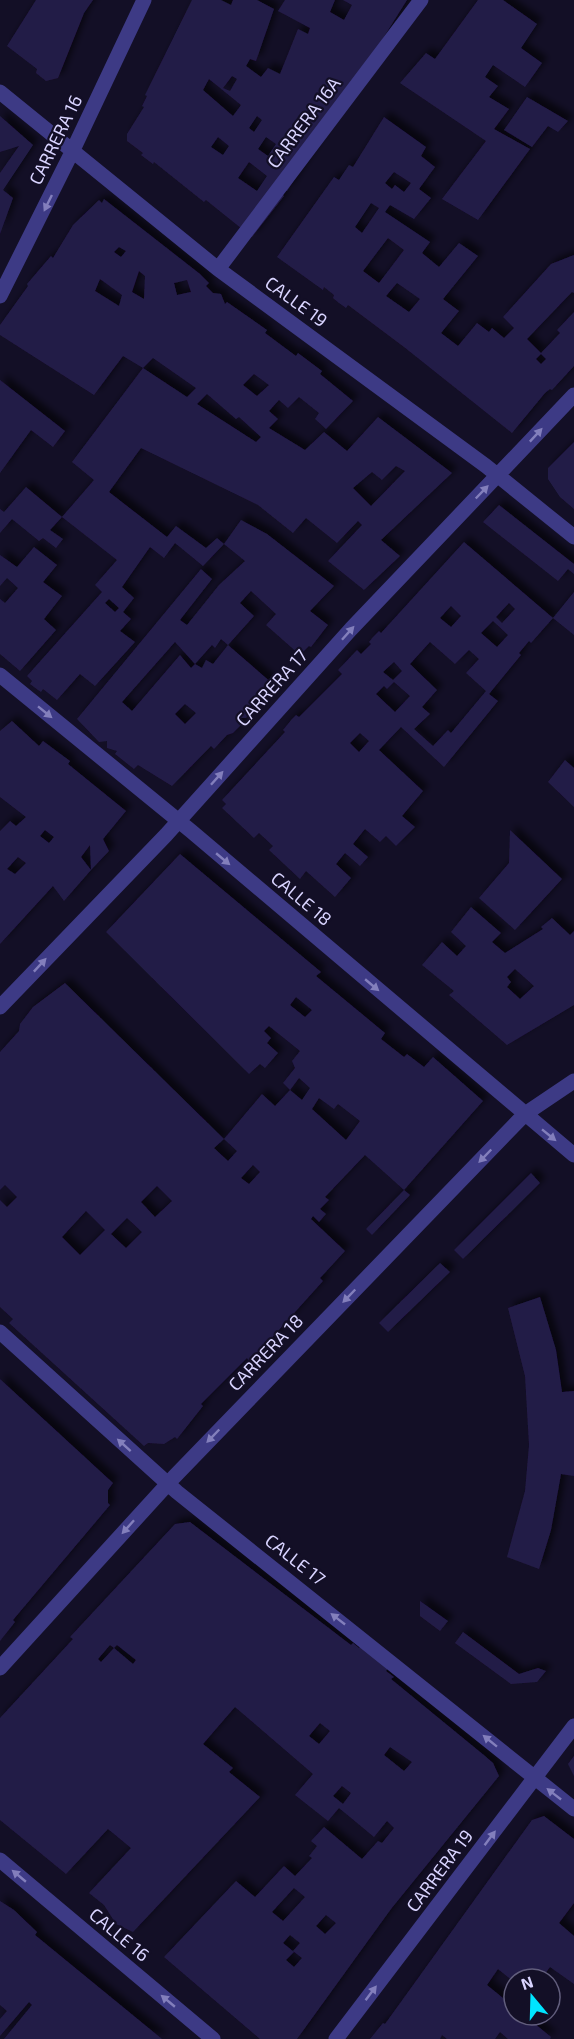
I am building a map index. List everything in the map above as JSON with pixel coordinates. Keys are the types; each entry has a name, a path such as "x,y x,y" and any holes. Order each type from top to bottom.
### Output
{"street":[{"name":"CARRERA 16","path":"0,296 74,150 144,0"},
{"name":"CARRERA 16A","path":"218,269 421,0"},
{"name":"CALLE 19","path":"0,92 218,269 498,475 574,537"},
{"name":"CARRERA 17","path":"0,1007 178,821 351,629 574,395"},
{"name":"CALLE 18","path":"0,675 178,821 574,1155"},
{"name":"CARRERA 18","path":"0,1668 168,1484 525,1114 574,1081"},
{"name":"CALLE 17","path":"0,1332 168,1484 574,1809"},
{"name":"CARRERA 19","path":"336,2039 574,1726"},
{"name":"CALLE 16","path":"0,1860 213,2039"}],"building":[{"path":"36,0 93,0 84,13 58,78 46,81 36,73 37,69 7,46"},
{"path":"192,0 221,0 231,5 233,0 257,0 274,9 256,61 250,59 246,66 261,77 268,68 280,74 298,29 308,34 310,28 278,11 285,0 335,0 330,12 344,20 352,5 343,0 407,0 287,191 284,189 281,193 284,196 252,237 206,200 204,202 154,162 153,164 141,155 143,153 127,141 127,134 144,107 142,106 147,96 145,95","holes":["232,76 237,79 230,91 223,88","209,79 241,105 233,116 203,90","257,116 262,120 254,132 249,128","218,137 229,146 223,155 211,147","266,137 276,144 268,156 258,149","249,162 267,176 257,191 238,178"]},
{"path":"478,0 503,0 537,24 521,48 542,63 525,87 493,65 485,77 498,86 489,97 509,109 494,129 530,149 478,220 442,199 486,141 400,83 426,53 435,59"},
{"path":"527,97 568,121 558,132 548,126 532,147 504,130"},
{"path":"0,116 33,145 3,190 13,198 0,234 0,173 19,146 0,152"},
{"path":"384,117 426,147 421,156 435,167 419,189 431,198 414,219 390,205 385,212 430,242 422,253 439,267 459,243 478,256 443,299 459,311 441,333 458,346 477,323 489,332 492,328 504,338 514,328 503,317 551,264 574,255 574,293 572,292 527,339 541,353 560,333 557,330 574,312 574,366 552,390 545,393 512,433 404,347 348,305 346,308 339,303 333,298 334,295 324,287 323,290 277,257 334,177 339,180 349,165 353,167","holes":["394,172 411,183 404,192 395,185 392,189 385,183","371,203 379,208 362,233 355,227","388,238 404,250 379,283 363,271","397,283 420,299 409,312 386,296","541,354 546,359 541,364 536,359"]},
{"path":"104,199 200,274 209,283 206,286 213,293 221,294 225,304 227,302 267,330 265,333 296,356 298,353 322,371 320,374 353,401 326,429 315,419 319,413 299,397 288,408 279,400 269,411 278,419 269,428 305,450 324,432 347,451 378,417 452,473 381,540 400,556 364,590 328,561 362,525 358,521 337,543 306,518 293,533 258,505 141,448 109,492 167,537 176,526 206,548 217,538 224,544 203,566 175,543 164,558 150,547 122,587 134,598 123,612 131,619 120,631 135,642 95,686 80,674 57,700 43,689 41,692 30,684 32,681 27,676 102,592 95,585 117,560 62,517 94,480 72,462 143,368 123,356 94,395 0,335 0,325 28,286 27,284 51,256 53,258 73,225 99,200 102,203","holes":["119,247 126,251 121,257 114,252","139,271 145,276 144,299 132,292","100,279 122,295 119,306 95,291","187,280 191,292 177,295 174,283","153,358 196,388 187,397 143,368","254,374 269,385 257,396 243,385","207,394 236,419 239,417 261,437 256,442 197,404","396,466 405,471 371,506 353,488 372,472 382,480","109,599 119,608 115,612 105,603"]},
{"path":"0,380 65,431 53,447 31,430 0,473"},
{"path":"574,442 574,509 560,497 548,479 548,468"},
{"path":"26,487 62,517 50,530 63,539 56,548 43,538 39,541 12,519 0,533 0,509 4,512"},
{"path":"499,505 574,564 574,574 568,569 558,581 483,522"},
{"path":"241,520 267,534 334,586 310,611 328,625 311,647 309,646 300,655 266,625 276,614 251,591 240,603 254,616 228,645 273,684 272,690 270,694 262,694 261,702 253,703 248,709 249,715 246,718 237,718 243,723 214,749 211,746 172,786 138,765 134,769 115,754 117,751 107,748 107,741 99,742 77,719 201,569 212,579 180,620 187,625 219,585 245,561 224,544","holes":["221,639 228,645 213,664 206,660 202,668 195,664 212,645 215,648","175,642 195,664 191,668 180,655 132,711 122,702","185,704 196,713 185,724 175,714"]},
{"path":"464,542 553,618 531,643 529,641 519,653 521,655 489,694 498,701 444,767 401,727 379,750 423,791 402,816 415,827 396,846 386,836 380,842 365,829 353,844 368,857 360,866 345,853 336,864 351,878 335,897 306,871 300,879 269,850 273,846 259,833 254,838 222,808 226,804 222,800 285,732 283,730 292,719 296,715 299,717 342,674 338,670 357,650 361,654 371,644 369,642 373,637 379,631 381,633","holes":["509,603 515,609 502,623 496,617","451,606 461,616 451,627 440,618","493,621 508,635 497,647 481,633","430,642 455,664 469,650 479,659 466,673 486,691 451,733 448,730 433,746 414,729 430,714 422,707 437,690 410,664","394,662 402,671 393,680 383,672","394,682 410,696 395,712 376,694 384,686 387,689","360,733 369,741 359,752 350,743"]},
{"path":"34,547 57,565 43,582 62,596 44,619 56,630 20,671 0,654 0,599 5,603 18,588 7,578 0,586 0,555 17,567"},
{"path":"574,592 574,635 553,618"},
{"path":"12,721 39,746 43,741 70,761 68,764 126,811 103,839 109,851 64,901 53,886 0,944 0,831 10,821 16,826 26,817 0,797 0,731","holes":["45,830 54,837 49,843 40,836","90,845 91,870 81,857","18,857 26,863 15,874 7,869"]},
{"path":"565,760 574,768 574,807 548,782"},
{"path":"510,830 562,879 515,930 479,898 509,863"},
{"path":"180,854 321,972 316,976 385,1033 381,1039 404,1057 407,1054 424,1067 433,1057 483,1101 404,1190 365,1155 325,1197 329,1200 320,1209 326,1214 319,1222 313,1216 311,1219 345,1251 320,1278 323,1281 250,1362 247,1358 201,1404 203,1406 177,1439 175,1437 164,1444 148,1443 144,1446 9,1323 13,1319 0,1307 0,1200 7,1207 17,1197 5,1185 0,1190 0,1052 19,1031 20,1024 33,1007 65,983 224,1139 262,1094 275,1106 290,1090 283,1083 295,1068 292,1061 300,1051 269,1026 264,1031 271,1038 267,1043 278,1053 265,1068 260,1064 249,1074 106,932","holes":["296,997 312,1010 305,1017 290,1005","299,1078 310,1088 302,1100 290,1090","319,1098 334,1109 338,1104 360,1121 346,1140 312,1109","224,1139 237,1151 228,1161 214,1148","253,1165 260,1172 249,1184 241,1178","157,1186 172,1201 155,1217 141,1202","86,1211 105,1230 80,1255 62,1237","127,1218 142,1232 126,1248 111,1234"]},
{"path":"471,907 501,933 492,942 505,953 543,929 541,927 552,918 570,935 574,931 574,1005 507,1045 449,995 454,991 422,965 442,942 457,956 466,946 451,932","holes":["515,969 534,986 520,999 507,987 511,982 507,977"]},
{"path":"531,1173 540,1183 463,1259 454,1250"},
{"path":"404,1190 410,1195 372,1235 366,1229"},
{"path":"440,1263 450,1272 388,1332 379,1323"},
{"path":"540,1297 556,1350 562,1392 574,1391 574,1476 561,1474 551,1530 539,1569 507,1557 525,1491 529,1445 525,1376 508,1308"},
{"path":"0,1379 113,1483 108,1490 110,1505 13,1620 15,1622 0,1641"},
{"path":"190,1522 351,1645 353,1643 359,1648 361,1646 388,1668 386,1671 394,1677 391,1679 493,1763 499,1776 391,1909 297,2039 260,2039 164,1957 236,1881 255,1897 284,1866 295,1876 312,1858 309,1856 317,1846 311,1841 324,1827 362,1859 378,1841 382,1843 394,1828 387,1821 374,1837 339,1808 328,1821 295,1795 313,1774 235,1707 203,1744 233,1768 229,1772 260,1797 133,1932 116,1924 104,1905 89,1893 131,1848 108,1829 66,1874 0,1820 0,1718 73,1639 70,1637 175,1524","holes":["110,1645 114,1648 101,1662 98,1659","117,1645 136,1660 133,1664 114,1648","320,1723 330,1731 319,1744 309,1736","390,1747 412,1762 404,1771 384,1755","342,1786 351,1793 343,1804 333,1796","294,1888 305,1897 283,1921 272,1912","326,1915 336,1923 325,1934 316,1926","290,1935 300,1943 293,1951 302,1958 294,1967 286,1960 294,1952 283,1943"]},
{"path":"420,1601 448,1621 440,1631 420,1616"},
{"path":"463,1632 519,1674 538,1668 546,1671 537,1682 511,1684 455,1643"},
{"path":"574,1756 574,1776 568,1764"},
{"path":"544,1816 574,1839 574,1903 559,1923 574,1936 574,1984 562,1976 562,1967 502,1967 502,1972 498,1969 487,1985 502,1997 502,2027 539,2027 551,2037 550,2039 508,2039 500,2032 495,2039 447,2039 442,2035 440,2039 370,2039 383,2023 385,2024 532,1820"},
{"path":"0,1901 14,1910 37,1932 35,1935 162,2039 4,2039 32,2005 29,2002 0,2036 0,2019 7,2011 0,2005"}]}
